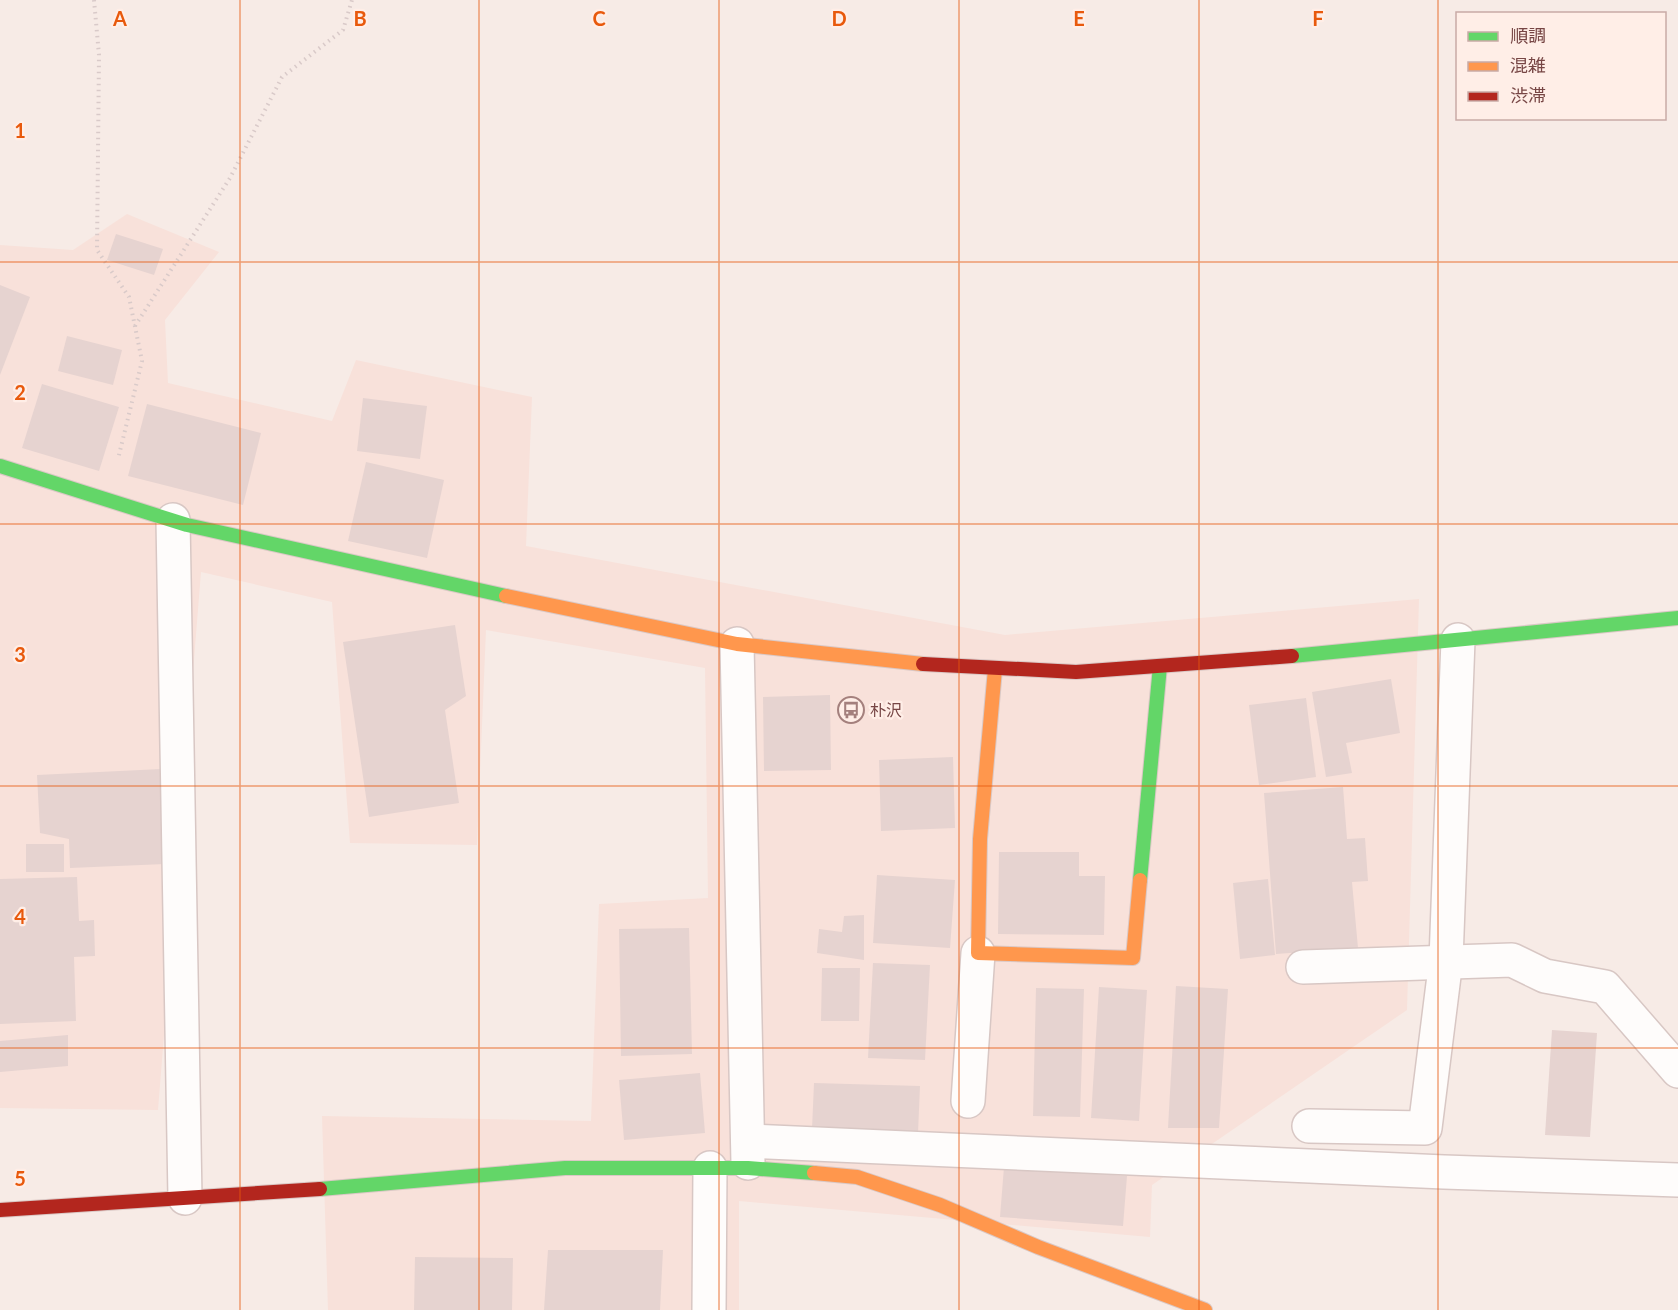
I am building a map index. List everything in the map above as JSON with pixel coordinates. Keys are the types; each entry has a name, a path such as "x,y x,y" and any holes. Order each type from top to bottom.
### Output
{"street":[{"path":"0,466 173,520 498,594 737,644 930,665 1076,672 1458,640 1678,618"},
{"path":"173,520 185,1198"},
{"path":"1309,1125 1425,1128 1446,960 1458,640"},
{"path":"737,644 748,1155"},
{"path":"978,953 1133,958 1160,666"},
{"path":"968,1101 978,953 980,838 996,669"},
{"path":"1303,967 1446,960 1512,960 1545,976 1605,987 1678,1071"},
{"path":"748,1155 857,1177 940,1205 1038,1247 1205,1310"},
{"path":"0,1210 320,1190 565,1168 710,1168 748,1155 1678,1180"},
{"path":"709,1310 710,1168"}],"path":[{"path":"94,0 99,55 97,250 129,297 142,361 108,500"},
{"path":"135,327 230,178 282,77 343,30 352,0"}],"shaded area":[{"path":"127,214 219,252 165,320 168,383 332,421 356,360 532,397 526,546 1005,635 1419,599 1407,1010 1152,1185 1150,1237 739,1201 739,1310 328,1310 322,1116 591,1121 599,904 708,898 705,668 486,630 477,845 350,843 332,602 201,572 158,1110 0,1108 0,245 73,250"}],"building":[{"path":"116,234 163,249 154,275 107,260"},
{"path":"0,285 30,297 0,375"},
{"path":"67,336 122,350 113,385 58,371"},
{"path":"42,384 119,407 99,471 22,448"},
{"path":"363,398 427,406 420,459 357,451"},
{"path":"147,404 261,433 243,505 128,476"},
{"path":"366,462 444,480 427,558 348,541"},
{"path":"455,625 466,696 445,710 459,803 369,817 343,642"},
{"path":"1391,679 1400,733 1346,743 1352,773 1326,777 1312,692"},
{"path":"830,695 831,770 764,771 763,697"},
{"path":"1306,698 1316,777 1259,785 1249,705"},
{"path":"953,757 955,828 881,831 879,760"},
{"path":"161,769 165,864 70,868 69,839 40,833 37,775"},
{"path":"1343,787 1347,839 1365,838 1368,881 1352,882 1358,948 1276,954 1264,793"},
{"path":"26,844 64,844 64,872 26,872"},
{"path":"999,852 1079,852 1079,876 1105,876 1104,935 998,934"},
{"path":"877,875 955,880 950,948 873,943"},
{"path":"77,877 79,921 94,920 95,956 74,957 76,1021 0,1024 0,879"},
{"path":"1268,879 1275,955 1240,959 1233,883"},
{"path":"864,915 864,960 817,953 819,929 842,932 844,916"},
{"path":"689,928 692,1054 621,1056 619,929"},
{"path":"873,963 930,965 925,1060 868,1058"},
{"path":"822,968 860,968 859,1021 821,1021"},
{"path":"1176,986 1228,989 1219,1128 1168,1128"},
{"path":"1099,987 1147,990 1139,1121 1091,1118"},
{"path":"1036,988 1084,989 1080,1117 1033,1116"},
{"path":"1552,1030 1597,1033 1590,1137 1545,1135"},
{"path":"68,1035 68,1066 0,1072 0,1041"},
{"path":"700,1073 705,1133 624,1140 619,1080"},
{"path":"814,1083 920,1086 918,1133 812,1129"},
{"path":"1004,1167 1127,1176 1123,1226 1000,1217"},
{"path":"548,1250 663,1250 660,1310 544,1310"},
{"path":"415,1257 513,1258 512,1310 414,1310"}],"traffic: fast":[{"path":"0,466 187,525 506,596"},
{"path":"1292,656 1678,618"},
{"path":"1140,880 1160,666"},
{"path":"320,1189 565,1168 748,1168 814,1173"}],"traffic: slow":[{"path":"506,596 737,644 923,664"},
{"path":"995,669 980,839 978,953 1133,958 1140,880"},
{"path":"814,1173 857,1177 940,1205 1038,1247 1205,1310"}],"traffic: jam":[{"path":"923,664 1076,672 1292,656"},
{"path":"0,1210 320,1189"}],"place":[{"name":"朴沢","path":"851,710"}]}
